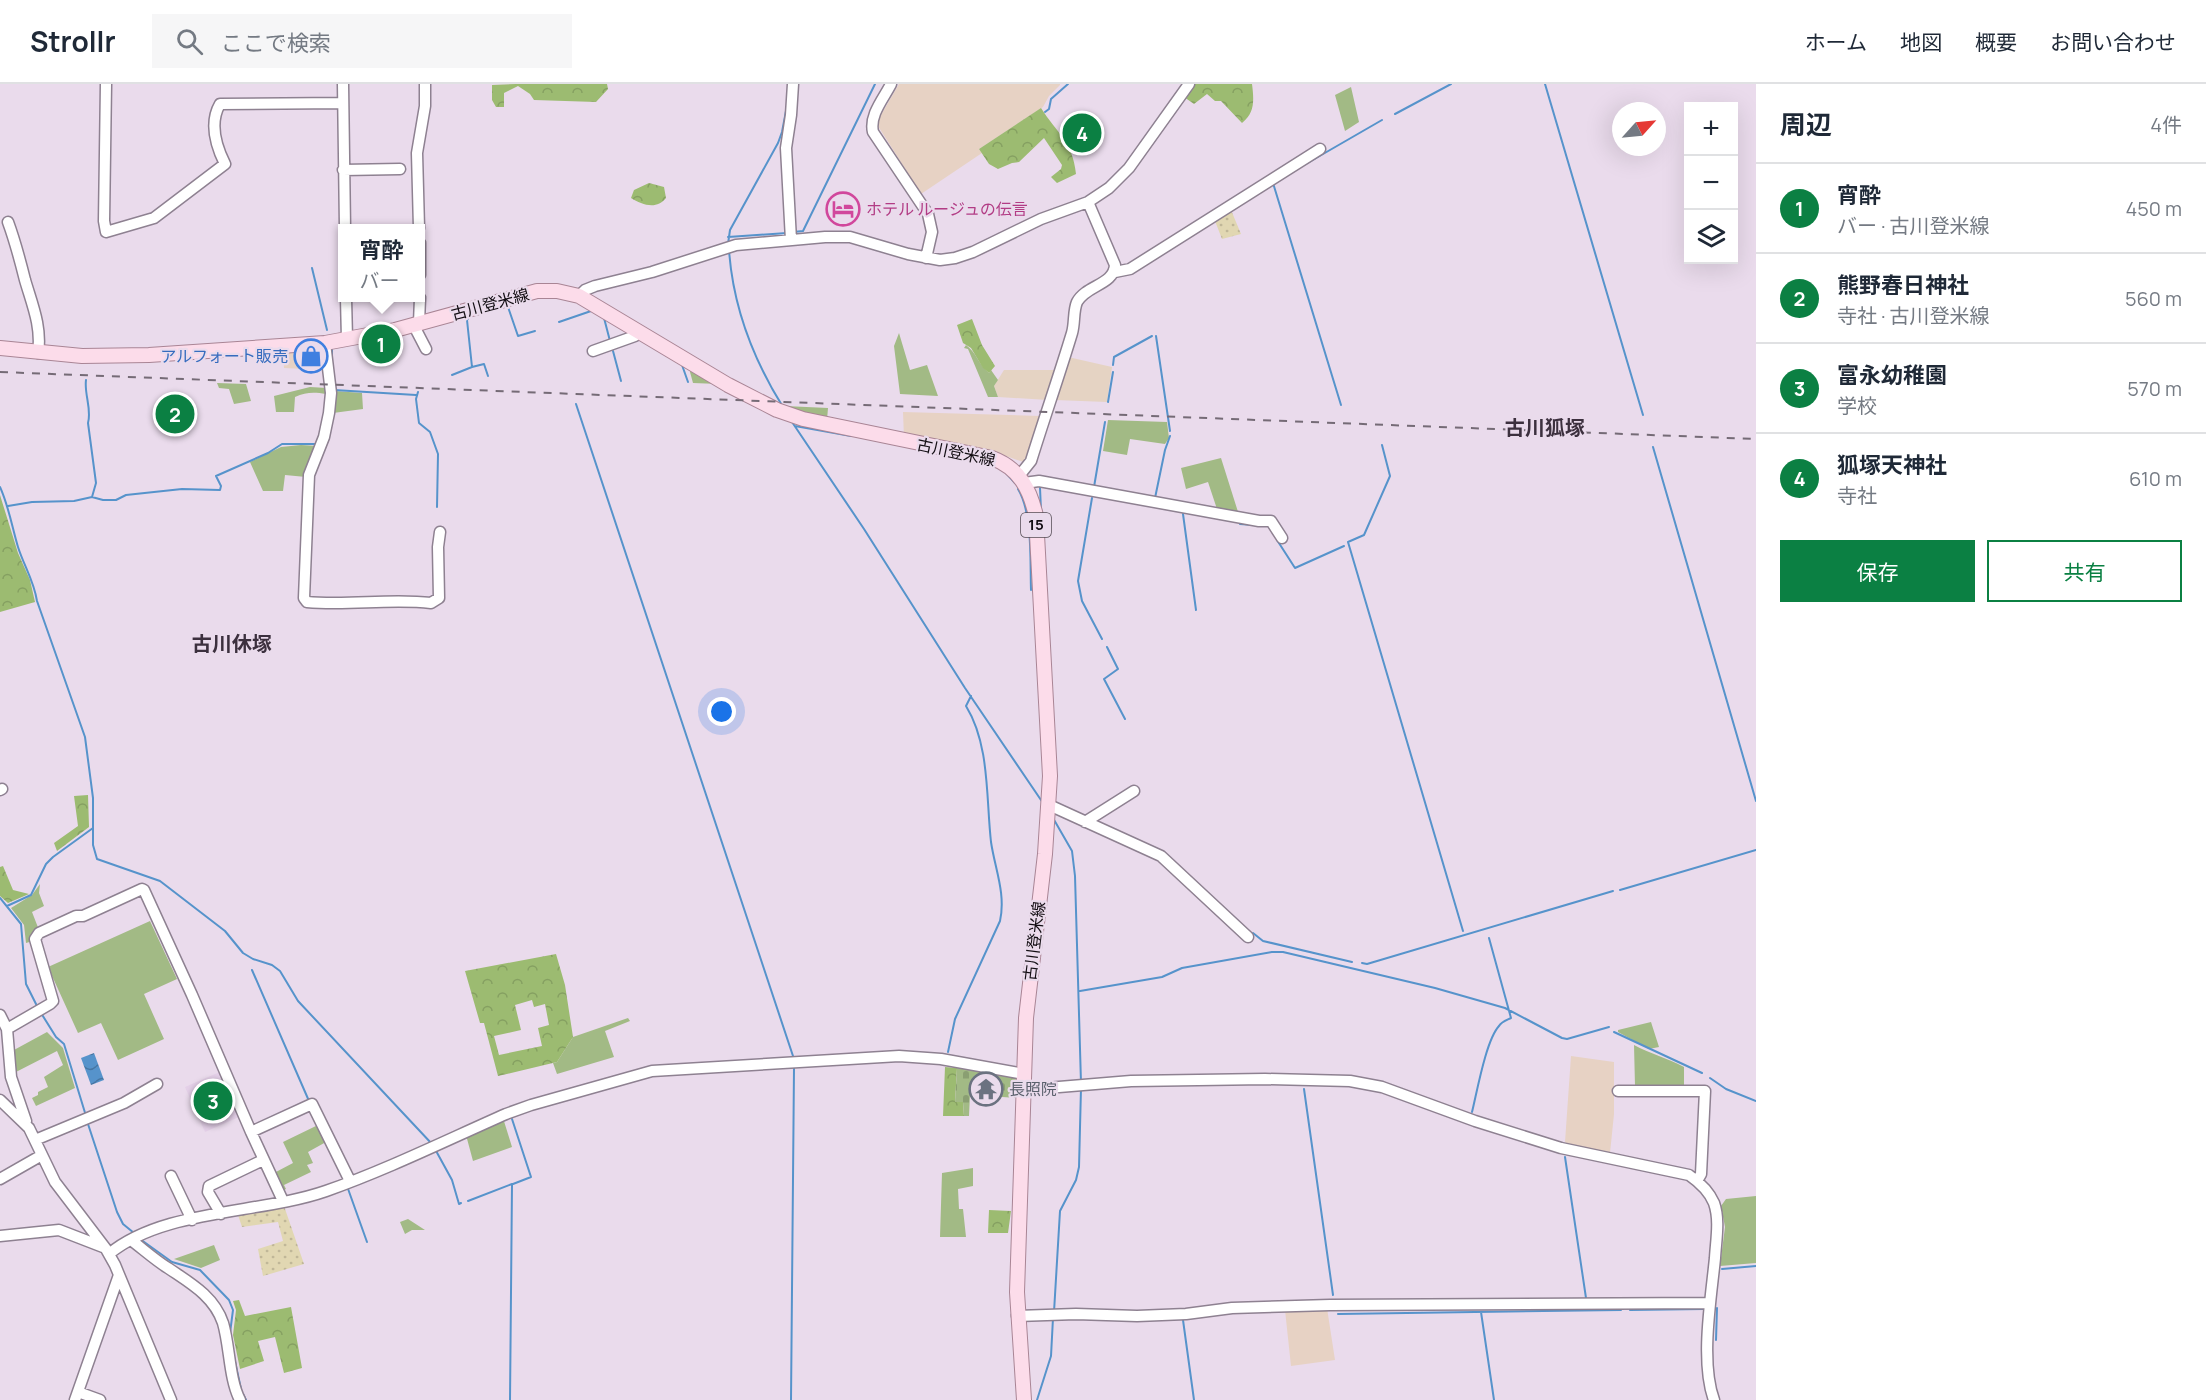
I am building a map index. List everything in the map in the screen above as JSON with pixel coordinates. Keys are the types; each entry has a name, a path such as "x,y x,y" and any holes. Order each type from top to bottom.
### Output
{"main road":[{"name":"古川登米線","path":"0,348 82,356 149,355 325,343 416,324 537,291 557,291 579,296 728,385 777,410 801,419 992,458 1002,462 1022,480 1029,492 1036,516 1048,734 1048,809 1045,854 1029,977 1017,1246 1017,1316 1024,1400"}],"street":[{"path":"106,84 104,221 106,232 153,218 225,164 218,151 215,138 215,112 220,104 344,103"},
{"path":"343,84 345,224"},
{"path":"419,224 417,153 425,106 425,84"},
{"path":"790,235 786,148 793,84"},
{"path":"891,84 873,117 873,132 931,221 932,232 926,258"},
{"path":"579,296 585,290 595,286 652,272 727,247 790,235 850,237 940,260 973,252 1041,219 1088,202 1109,188 1129,168 1189,84"},
{"path":"1115,272 1130,269 1320,149"},
{"path":"343,170 400,169"},
{"path":"1088,202 1116,265 1115,272 1077,301 1072,331 1022,480 1039,481 1185,509 1270,521 1282,538"},
{"path":"8,222 34,304 40,342 38,353"},
{"path":"346,302 347,339"},
{"path":"419,302 416,324 426,349"},
{"path":"593,351 635,336 639,331"},
{"path":"325,343 331,393 324,436 309,475 307,490 304,598 307,602 330,604 393,600 431,603 439,598 440,532"},
{"path":"1085,822 1134,791"},
{"path":"1048,809 1085,822 1161,856 1248,937"},
{"path":"7,1029 53,1001 35,939 39,933 76,916 83,916 141,889 144,890 283,1201"},
{"path":"0,1015 7,1029 11,1077 22,1114 54,1182 107,1252 119,1275 171,1400"},
{"path":"107,1252 164,1226 314,1195 531,1105 652,1071 899,1056 941,1059 1024,1074"},
{"path":"1023,1090 1131,1081 1232,1079 1350,1081 1382,1087 1475,1121 1561,1148 1689,1175 1697,1181 1713,1201 1716,1213 1717,1230 1710,1303 1708,1372 1714,1400"},
{"path":"35,1140 124,1103 157,1084"},
{"path":"1618,1091 1704,1091 1701,1174 1697,1181"},
{"path":"0,1100 29,1128"},
{"path":"251,1132 312,1104 347,1182"},
{"path":"0,1179 42,1155"},
{"path":"220,1214 208,1192 209,1186 263,1160"},
{"path":"171,1176 192,1220"},
{"path":"0,1236 59,1230 107,1252"},
{"path":"136,1237 166,1267 195,1285 215,1307 222,1321 235,1390 240,1400"},
{"path":"100,1400 76,1396 119,1275"},
{"path":"1017,1316 1137,1316 1186,1314 1232,1308 1330,1305 1710,1303"}],"shaded area":[{"path":"899,84 1060,85 1049,96 1043,107 979,149 982,153 921,194 878,126 878,120"},
{"path":"321,348 325,370 284,368 283,351"},
{"path":"1068,357 1112,367 1107,402 1055,400"},
{"path":"1004,370 1056,370 1048,400 998,397 994,386"},
{"path":"903,412 1040,416 1026,463 989,450 904,438"},
{"path":"1571,1056 1614,1062 1614,1114 1610,1153 1576,1148 1565,1142"},
{"path":"222,1071 241,1116 205,1132 185,1087"},
{"path":"1327,1308 1335,1360 1291,1366 1285,1310"}],"green space":[{"path":"607,84 608,89 596,102 534,100 530,94 518,86 504,93 504,107 496,107 492,100 492,85"},
{"path":"1195,84 1252,84 1253,101 1249,115 1242,123 1221,101 1215,101 1207,94 1194,104 1184,97"},
{"path":"1351,87 1359,122 1345,131 1335,95"},
{"path":"1041,108 1068,145 1074,163 1076,174 1057,183 1051,177 1061,169 1062,165 1044,138 1019,162 998,169 989,164 979,149"},
{"path":"649,183 664,187 666,198 662,202 649,205 631,198 634,190"},
{"path":"972,319 982,345 995,366 989,373 983,368 971,348 963,343 957,325"},
{"path":"899,333 910,370 927,365 938,396 900,394 894,346"},
{"path":"966,345 986,370 989,373 991,370 998,380 994,386 998,397 988,397 968,349 964,348"},
{"path":"692,367 719,384 693,383 690,372"},
{"path":"217,383 246,384 251,401 234,404 229,389 219,388"},
{"path":"310,387 327,388 326,394 299,395 295,397 294,412 276,412 274,396"},
{"path":"335,391 362,393 363,409 333,413"},
{"path":"785,406 828,408 827,420 788,412"},
{"path":"1108,420 1167,422 1169,438 1165,444 1130,439 1127,455 1103,451"},
{"path":"318,446 306,477 285,475 283,491 263,491 250,462 281,447"},
{"path":"1221,458 1239,515 1218,512 1208,482 1186,489 1181,468"},
{"path":"0,495 18,553 30,580 35,602 0,612"},
{"path":"88,795 89,827 57,851 54,843 78,826 74,796"},
{"path":"3,866 13,890 29,894 8,903 0,896 0,867"},
{"path":"40,884 39,893 44,906 32,912 39,930 32,933 33,941 26,943 24,925 11,908 32,895"},
{"path":"150,921 177,979 144,994 164,1039 118,1060 101,1023 78,1033 48,967"},
{"path":"556,954 565,985 573,1037 557,1062 498,1076 484,1023 480,1023 465,971","holes":["532,1000 534,1007 545,1004 549,1025 538,1028 542,1046 499,1055 494,1036 521,1030 515,1005"]},
{"path":"628,1018 630,1021 605,1031 614,1057 557,1074 553,1063 557,1062 573,1037"},
{"path":"1651,1022 1659,1047 1649,1049 1618,1032 1618,1030"},
{"path":"47,1032 63,1048 75,1088 36,1106 32,1098 48,1087 44,1077 63,1065 57,1051 14,1073 14,1050"},
{"path":"1634,1045 1684,1067 1684,1088 1635,1086"},
{"path":"945,1067 957,1068 955,1102 963,1102 964,1116 943,1116"},
{"path":"957,1068 1014,1076 1017,1080 1018,1098 970,1095 969,1116 964,1116 963,1102 955,1102"},
{"path":"503,1118 512,1147 473,1161 466,1135"},
{"path":"318,1125 326,1142 308,1152 313,1163 307,1165 311,1172 284,1185 286,1189 282,1191 274,1173 293,1163 283,1142"},
{"path":"973,1168 973,1186 958,1189 959,1209 963,1209 966,1237 940,1237 942,1173"},
{"path":"1756,1196 1756,1263 1720,1266 1725,1227 1721,1206 1726,1199"},
{"path":"989,1210 1011,1211 1008,1233 988,1233"},
{"path":"408,1219 425,1230 412,1230 405,1234 400,1222"},
{"path":"214,1245 220,1260 201,1268 174,1259"},
{"path":"239,1300 245,1316 291,1307 302,1368 284,1373 275,1337 258,1341 264,1361 240,1369 233,1335 236,1310 233,1301"}],"sand":[{"path":"1231,210 1241,234 1222,239 1215,221"},
{"path":"284,1206 304,1264 263,1276 258,1249 283,1241 278,1222 242,1227 238,1215"}],"water":[{"path":"94,1053 104,1080 91,1085 81,1058"}],"waterway":[{"path":"793,232 803,231 875,84"},
{"path":"1045,112 1049,109 1051,99 1068,84"},
{"path":"1395,114 1451,84"},
{"path":"1545,84 1643,415"},
{"path":"728,244 730,230 778,143 786,111"},
{"path":"1304,165 1382,120"},
{"path":"1273,183 1341,405"},
{"path":"728,237 787,233"},
{"path":"729,250 735,292 746,332 762,370 783,407"},
{"path":"312,268 327,330"},
{"path":"506,307 508,307 518,336 535,331"},
{"path":"492,310 501,308"},
{"path":"559,322 594,310"},
{"path":"470,316 467,320 472,367"},
{"path":"604,318 610,341"},
{"path":"1113,365 1114,357 1152,336"},
{"path":"1156,336 1170,431"},
{"path":"332,350 332,359"},
{"path":"613,351 621,381"},
{"path":"452,375 484,364 488,376"},
{"path":"682,365 688,382"},
{"path":"1108,402 1113,372"},
{"path":"86,380 88,423 96,483 92,497"},
{"path":"334,390 416,395"},
{"path":"418,392 416,399 419,423 430,432 438,454 437,507"},
{"path":"576,404 793,1056"},
{"path":"792,422 864,529 965,688 1043,803"},
{"path":"1094,487 1105,422"},
{"path":"795,426 851,436"},
{"path":"1155,498 1170,436"},
{"path":"8,506 32,502 74,501 92,497 116,500 126,495 182,489 220,490 221,486 216,476 268,453 282,444 315,444"},
{"path":"1382,445 1390,476 1364,535 1348,542 1463,931"},
{"path":"1653,447 1756,801"},
{"path":"1006,473 1015,483"},
{"path":"0,487 18,547 85,737 93,798 93,845 97,859 160,881 225,931 243,953 272,965 280,971 298,1001 432,1144"},
{"path":"1040,488 1041,510"},
{"path":"1018,489 1023,499 1028,524 1031,590"},
{"path":"1092,498 1078,581 1082,601 1102,639"},
{"path":"1183,514 1196,610"},
{"path":"1240,524 1254,525"},
{"path":"1277,540 1295,568 1344,546"},
{"path":"1107,647 1118,669 1104,679 1125,719"},
{"path":"948,1052 955,1019 1000,921 1002,911 1001,891 991,842 986,772 974,721 966,706 971,696"},
{"path":"1053,818 1072,851 1075,876 1081,1083"},
{"path":"7,906 31,895 46,864 93,828"},
{"path":"1620,890 1756,850"},
{"path":"1362,963 1367,964 1613,891"},
{"path":"0,898 21,924 26,984 38,1008"},
{"path":"1253,933 1263,941 1352,962"},
{"path":"1472,1112 1482,1067 1494,1033 1504,1021 1511,1018 1489,938"},
{"path":"1080,991 1162,977 1182,968 1283,952 1435,988 1505,1008 1562,1038 1567,1039 1609,1027"},
{"path":"252,970 309,1101"},
{"path":"41,1013 56,1037 64,1044 86,1116"},
{"path":"1614,1032 1702,1073"},
{"path":"791,1400 794,1068"},
{"path":"1710,1078 1726,1089 1756,1101"},
{"path":"1054,1312 1060,1211 1076,1180 1079,1167 1081,1088"},
{"path":"1304,1089 1333,1295"},
{"path":"512,1119 531,1177 513,1184"},
{"path":"87,1121 117,1212 123,1224 134,1233"},
{"path":"435,1149 452,1180 459,1204 461,1203"},
{"path":"1565,1157 1586,1298"},
{"path":"468,1201 512,1184 510,1400"},
{"path":"347,1186 367,1242"},
{"path":"140,1239 172,1262 200,1270 229,1300 233,1310 230,1333"},
{"path":"1722,1269 1756,1266"},
{"path":"1716,1340 1717,1308"},
{"path":"1630,1310 1704,1309"},
{"path":"1338,1314 1621,1310"},
{"path":"1481,1312 1494,1400"},
{"path":"1037,1400 1051,1356 1053,1318"},
{"path":"1183,1320 1194,1400"},
{"path":"234,1357 241,1389"},
{"path":"243,1394 246,1400"}],"railway":[{"path":"0,372 1756,439"}],"place":[{"name":"狐塚天神社","path":"1082,133"},
{"name":"ホテル ルージュの伝言","path":"843,209"},
{"name":"宵酔","path":"381,344"},
{"name":"アルフォート販売","path":"311,356"},
{"name":"熊野春日神社","path":"175,414"},
{"name":"長照院","path":"986,1089"},
{"name":"富永幼稚園","path":"213,1101"}],"district":[{"name":"古川狐塚","path":"1545,428"},
{"name":"古川休塚","path":"232,644"}]}
